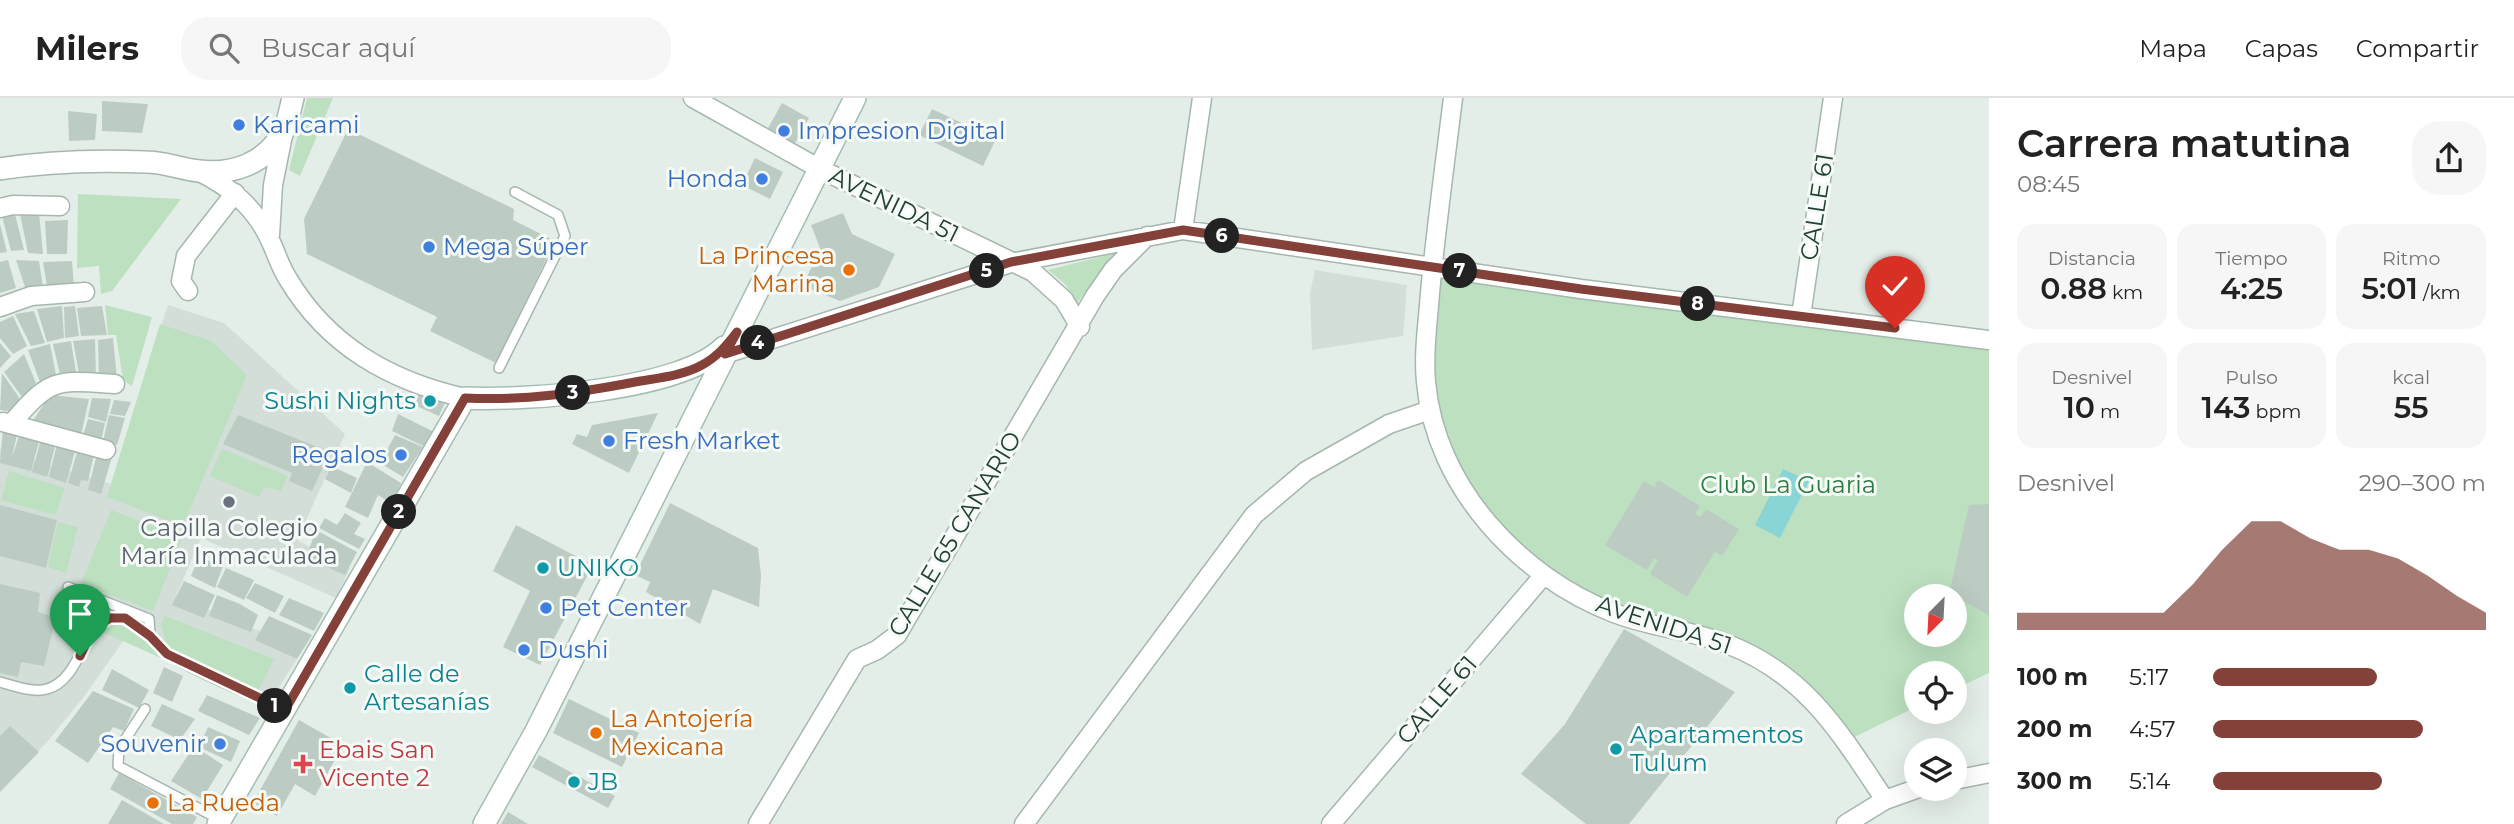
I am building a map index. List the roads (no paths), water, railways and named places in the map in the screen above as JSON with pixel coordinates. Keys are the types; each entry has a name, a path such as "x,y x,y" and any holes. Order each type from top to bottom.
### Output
{"main road":[{"path":"0,169 54,160 112,160 156,162 223,173 247,166 268,152 284,132 293,98"},
{"path":"484,824 536,731 855,98"},
{"path":"220,822 465,398 508,400 564,395 671,375 703,365 737,332"},
{"path":"671,375 684,375 695,380 697,409"}],"street":[{"name":"AVENIDA 51","path":"693,98 820,169 1011,262 1049,284 1064,300 1080,327"},
{"path":"1183,230 1202,98"},
{"name":"AVENIDA 51","path":"1453,98 1432,267 1426,348 1430,410 1457,477 1479,510 1513,550 1543,576 1613,612 1727,644 1761,661 1799,687 1825,711 1885,800"},
{"name":"CALLE 61","path":"1801,316 1833,98"},
{"path":"270,239 273,185 284,132"},
{"path":"198,171 235,193 249,206 270,239 286,277 301,299 338,340 372,364 401,379 465,398"},
{"path":"188,291 181,281 186,256 235,193"},
{"path":"0,208 13,205 60,206"},
{"path":"725,354 1011,262 1183,230 1432,267 1989,340"},
{"name":"CALLE 65 CANARIO","path":"758,824 857,659 877,650 897,635 1080,327 1105,280 1147,236"},
{"path":"0,307 31,296 85,292"},
{"path":"5,423 35,395 52,384 67,381 116,384"},
{"path":"1024,824 1254,515 1306,471 1389,424 1430,410"},
{"path":"5,423 106,450"},
{"name":"CALLE 61","path":"1331,824 1543,576"},
{"path":"1967,778 1989,773"},
{"path":"1846,824 1885,800 1904,793"}],"lane":[{"path":"499,368 565,236 558,215 515,192"},
{"path":"93,628 91,617 68,587 149,619 150,636"},
{"path":"0,682 46,689 66,680 93,628 110,618 125,618 150,636 167,654 285,710"},
{"path":"145,709 119,749 118,766 220,822"}],"water":[{"path":"1783,469 1809,481 1780,538 1755,525"}],"place":[{"name":"Karicami","path":"239,125"},
{"name":"Impresion Digital","path":"784,131"},
{"name":"Honda","path":"762,179"},
{"name":"Mega Súper","path":"429,247"},
{"name":"La Princesa Marina","path":"849,270"},
{"name":"Sushi Nights","path":"430,401"},
{"name":"Fresh Market","path":"609,441"},
{"name":"Regalos","path":"401,455"},
{"name":"Capilla Colegio María Inmaculada","path":"229,502"},
{"name":"UNIKO","path":"543,568"},
{"name":"Pet Center","path":"546,608"},
{"name":"Dushi","path":"524,650"},
{"name":"Calle de Artesanías","path":"350,688"},
{"name":"La Antojería Mexicana","path":"596,733"},
{"name":"Souvenir","path":"220,744"},
{"name":"Apartamentos Tulum","path":"1616,749"},
{"name":"Ebais San Vicente 2","path":"303,764"},
{"name":"JB","path":"574,782"},
{"name":"La Rueda","path":"153,803"}],"park label":[{"name":"Club La Guaria","path":"1788,485"}]}
